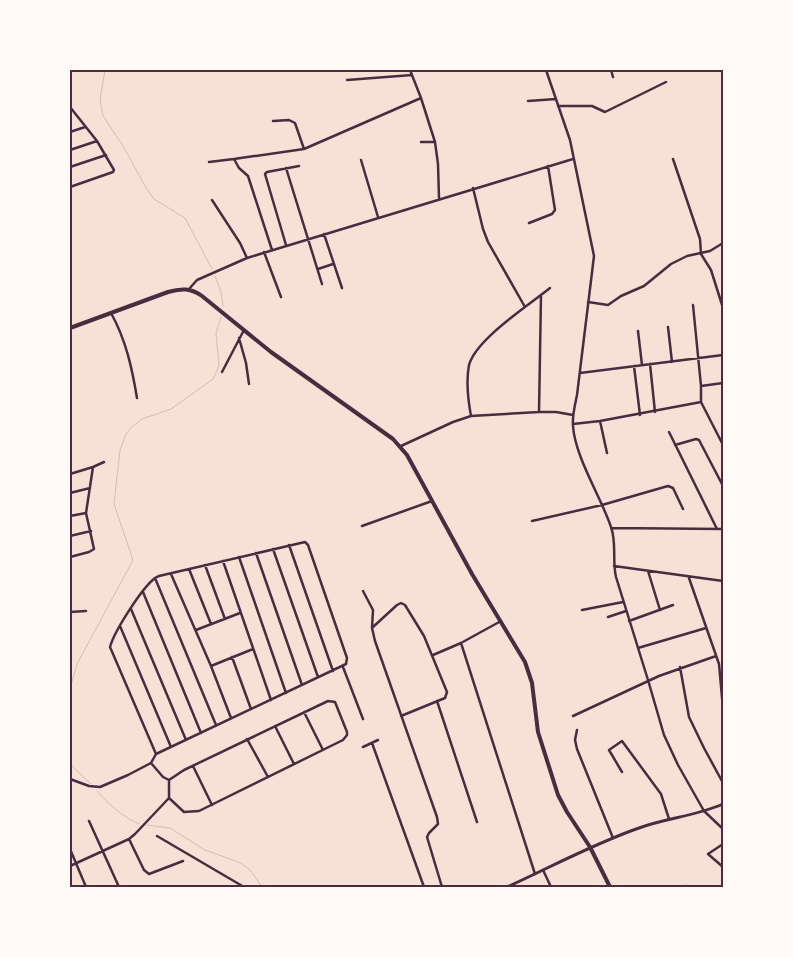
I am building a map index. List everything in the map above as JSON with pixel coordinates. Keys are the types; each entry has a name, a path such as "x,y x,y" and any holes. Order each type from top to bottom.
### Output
{"main road":[{"path":"70,328 168,292 178,289 189,289 199,293 306,377 401,446 472,574 502,621 529,669 538,732 558,795 590,848 610,887"}],"street":[{"path":"410,70 435,142 439,198"},
{"path":"546,70 570,140 594,256 573,415 576,440 611,528 615,548 614,566 664,735 678,765 704,811 723,829"},
{"path":"611,70 613,76"},
{"path":"347,80 412,75"},
{"path":"558,106 592,106 605,112 666,82"},
{"path":"210,162 304,150 421,98"},
{"path":"528,102 556,99"},
{"path":"70,107 97,141 113,168 113,172 70,187"},
{"path":"70,114 74,112"},
{"path":"273,121 289,120 295,123 304,150"},
{"path":"70,132 85,127"},
{"path":"70,150 97,141"},
{"path":"421,142 435,142"},
{"path":"70,168 106,155"},
{"path":"234,159 236,165 250,178 272,250"},
{"path":"189,289 200,278 264,252 573,159"},
{"path":"673,159 700,239 701,254 711,270 723,308"},
{"path":"361,160 378,217"},
{"path":"286,245 264,175 267,172 299,166"},
{"path":"529,223 552,214 555,210 548,166"},
{"path":"286,168 322,284"},
{"path":"473,188 488,242 526,307"},
{"path":"212,200 240,243 247,258"},
{"path":"324,234 342,288"},
{"path":"588,302 608,305 621,296 644,286 671,264 687,256 710,251 723,243"},
{"path":"264,252 281,297"},
{"path":"318,268 333,264"},
{"path":"471,416 468,392 471,360 487,338 550,288"},
{"path":"539,412 541,295"},
{"path":"693,305 699,358 701,402 723,444"},
{"path":"111,313 119,327 129,354 137,398"},
{"path":"668,327 672,362"},
{"path":"222,372 244,330"},
{"path":"638,331 642,366"},
{"path":"240,338 250,384"},
{"path":"580,373 723,355"},
{"path":"650,364 655,412"},
{"path":"634,366 640,414"},
{"path":"701,386 723,383"},
{"path":"573,424 600,422 701,402"},
{"path":"401,446 453,422 471,416 539,412 573,415"},
{"path":"600,422 607,453"},
{"path":"669,432 717,529"},
{"path":"675,445 696,439 700,440 723,486"},
{"path":"70,474 104,462"},
{"path":"70,556 92,550 94,546 86,512 93,467"},
{"path":"532,521 602,506 670,486 673,488 683,509"},
{"path":"70,493 90,488"},
{"path":"362,526 432,501"},
{"path":"70,516 86,512"},
{"path":"611,528 723,528"},
{"path":"70,536 91,531"},
{"path":"70,779 89,786 100,787 128,776 151,763 156,754 346,664 347,658 308,545 304,542 155,578 142,592 120,626 111,643 111,650 156,754"},
{"path":"288,545 333,671"},
{"path":"273,549 318,678"},
{"path":"256,553 302,685"},
{"path":"239,557 286,693"},
{"path":"224,561 271,700"},
{"path":"206,566 225,619"},
{"path":"614,566 688,578 723,581"},
{"path":"189,569 211,624"},
{"path":"648,571 660,610"},
{"path":"171,574 196,630 231,718"},
{"path":"155,578 216,725"},
{"path":"688,578 721,673 723,709"},
{"path":"363,591 373,610 372,628 375,641 437,817 438,824 428,833 427,837 442,887"},
{"path":"142,592 201,733"},
{"path":"582,610 624,602"},
{"path":"372,628 397,605 403,603 421,630 433,655 447,694 445,698 437,702 400,716"},
{"path":"629,621 673,605"},
{"path":"131,608 186,740"},
{"path":"70,612 86,611"},
{"path":"608,617 626,611"},
{"path":"196,630 240,613"},
{"path":"433,655 461,643 502,621"},
{"path":"120,626 171,747"},
{"path":"638,648 706,628"},
{"path":"461,643 535,874"},
{"path":"211,666 253,648"},
{"path":"573,716 648,680 680,667 716,656"},
{"path":"232,657 251,709"},
{"path":"343,667 363,719"},
{"path":"680,667 690,717 723,783"},
{"path":"328,701 333,701 337,705 348,735 343,740 199,811 188,813 180,810 169,798 169,780 247,739 328,701"},
{"path":"437,702 476,822"},
{"path":"304,712 323,750"},
{"path":"275,726 294,764"},
{"path":"577,730 575,740 577,749 613,838"},
{"path":"247,739 268,777"},
{"path":"363,747 378,740"},
{"path":"622,772 610,750 622,741 661,794 669,819"},
{"path":"372,743 424,887"},
{"path":"151,763 163,777 169,780"},
{"path":"193,766 212,805"},
{"path":"70,866 129,839 169,798"},
{"path":"506,887 516,885 590,848 651,823 704,811 723,804"},
{"path":"89,821 119,887"},
{"path":"157,836 244,887"},
{"path":"129,839 144,870 148,874 184,861"},
{"path":"723,844 708,854 723,867"},
{"path":"70,849 86,887"},
{"path":"543,870 552,887"}],"waterway":[{"path":"105,70 100,99 103,116 154,199 185,218 212,269"},
{"path":"215,276 221,292 223,306"},
{"path":"71,685 77,664 133,560 114,504 120,450 126,434 142,419 171,409 213,379 219,366 216,333 221,317"},
{"path":"70,764 91,784"},
{"path":"97,791 116,810 139,824"},
{"path":"147,825 170,828 205,850 241,863 251,871 262,887"}]}
